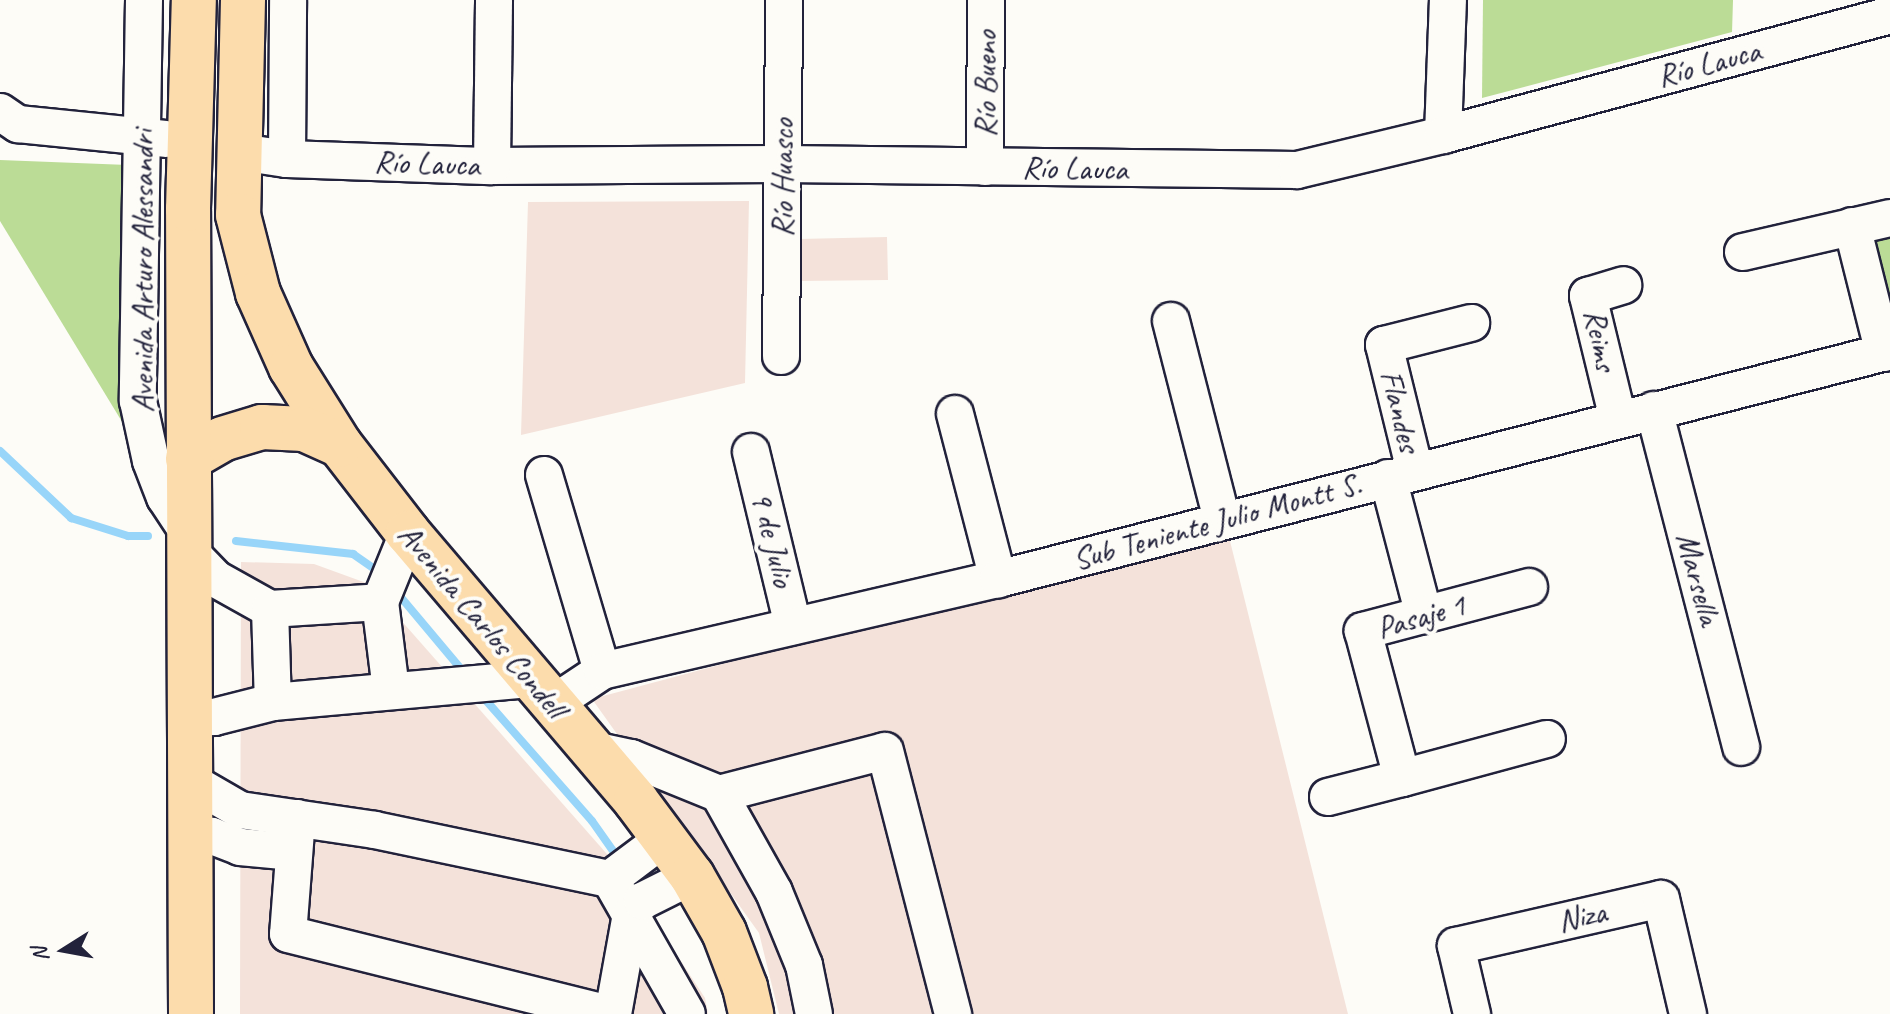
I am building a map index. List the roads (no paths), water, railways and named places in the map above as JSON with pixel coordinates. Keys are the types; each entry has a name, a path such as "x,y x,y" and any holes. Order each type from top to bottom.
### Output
{"main road":[{"name":"Avenida Arturo Alessandri","path":"191,1014 187,541 194,0"},
{"path":"238,215 243,0"},
{"path":"190,144 238,215"},
{"name":"Avenida Carlos Condell","path":"238,215 246,254 273,331 309,400 408,533 692,876 724,932 745,987 751,1014"},
{"path":"188,459 222,439 262,427 304,429 340,445"}],"street":[{"name":"Avenida Arturo Alessandri","path":"144,0 138,401 151,461 187,541"},
{"path":"287,159 288,0"},
{"path":"492,166 494,0"},
{"name":"Río Huasco","path":"781,356 784,0"},
{"name":"Río Bueno","path":"985,167 986,0"},
{"path":"1443,135 1448,0"},
{"name":"Río Lauca","path":"240,152 287,159 492,166 783,164 1272,172 1320,166 1443,135 1890,15"},
{"path":"0,112 18,124 190,144"},
{"path":"1743,252 1890,218"},
{"path":"1852,226 1887,352"},
{"name":"Reims","path":"1618,419 1588,296 1623,285"},
{"path":"1171,321 1222,520"},
{"name":"Flandes","path":"1424,615 1384,345 1471,323"},
{"name":"Sub Teniente Julio Montt S.","path":"542,692 602,671 998,579 1887,352"},
{"name":"Marsella","path":"1654,410 1741,747"},
{"path":"955,414 998,579"},
{"name":"9 de Julio","path":"751,452 793,626"},
{"path":"544,475 602,671"},
{"path":"391,690 380,602 408,533"},
{"path":"187,541 216,579 270,609 380,602"},
{"name":"Pasaje 1","path":"1402,778 1363,631 1529,587"},
{"path":"270,609 273,702"},
{"path":"189,718 214,717 273,702 391,690 542,692"},
{"path":"1328,797 1547,739"},
{"path":"589,749 631,758 719,794 885,751 953,1014"},
{"path":"190,781 240,810 295,835"},
{"path":"719,794 774,892 804,965 814,1014"},
{"path":"190,837 212,836 240,847 295,835 389,833 610,879 687,1014"},
{"path":"295,835 288,934 612,1014 631,914 642,901 692,876"},
{"path":"610,879 663,839"},
{"name":"Niza","path":"1472,1014 1456,946 1661,899 1688,1014"}],"waterway":[{"path":"0,451 71,518 128,536 148,536"},
{"path":"236,541 353,554 376,570"},
{"path":"399,595 461,669"},
{"path":"483,697 592,821 616,855"}]}
